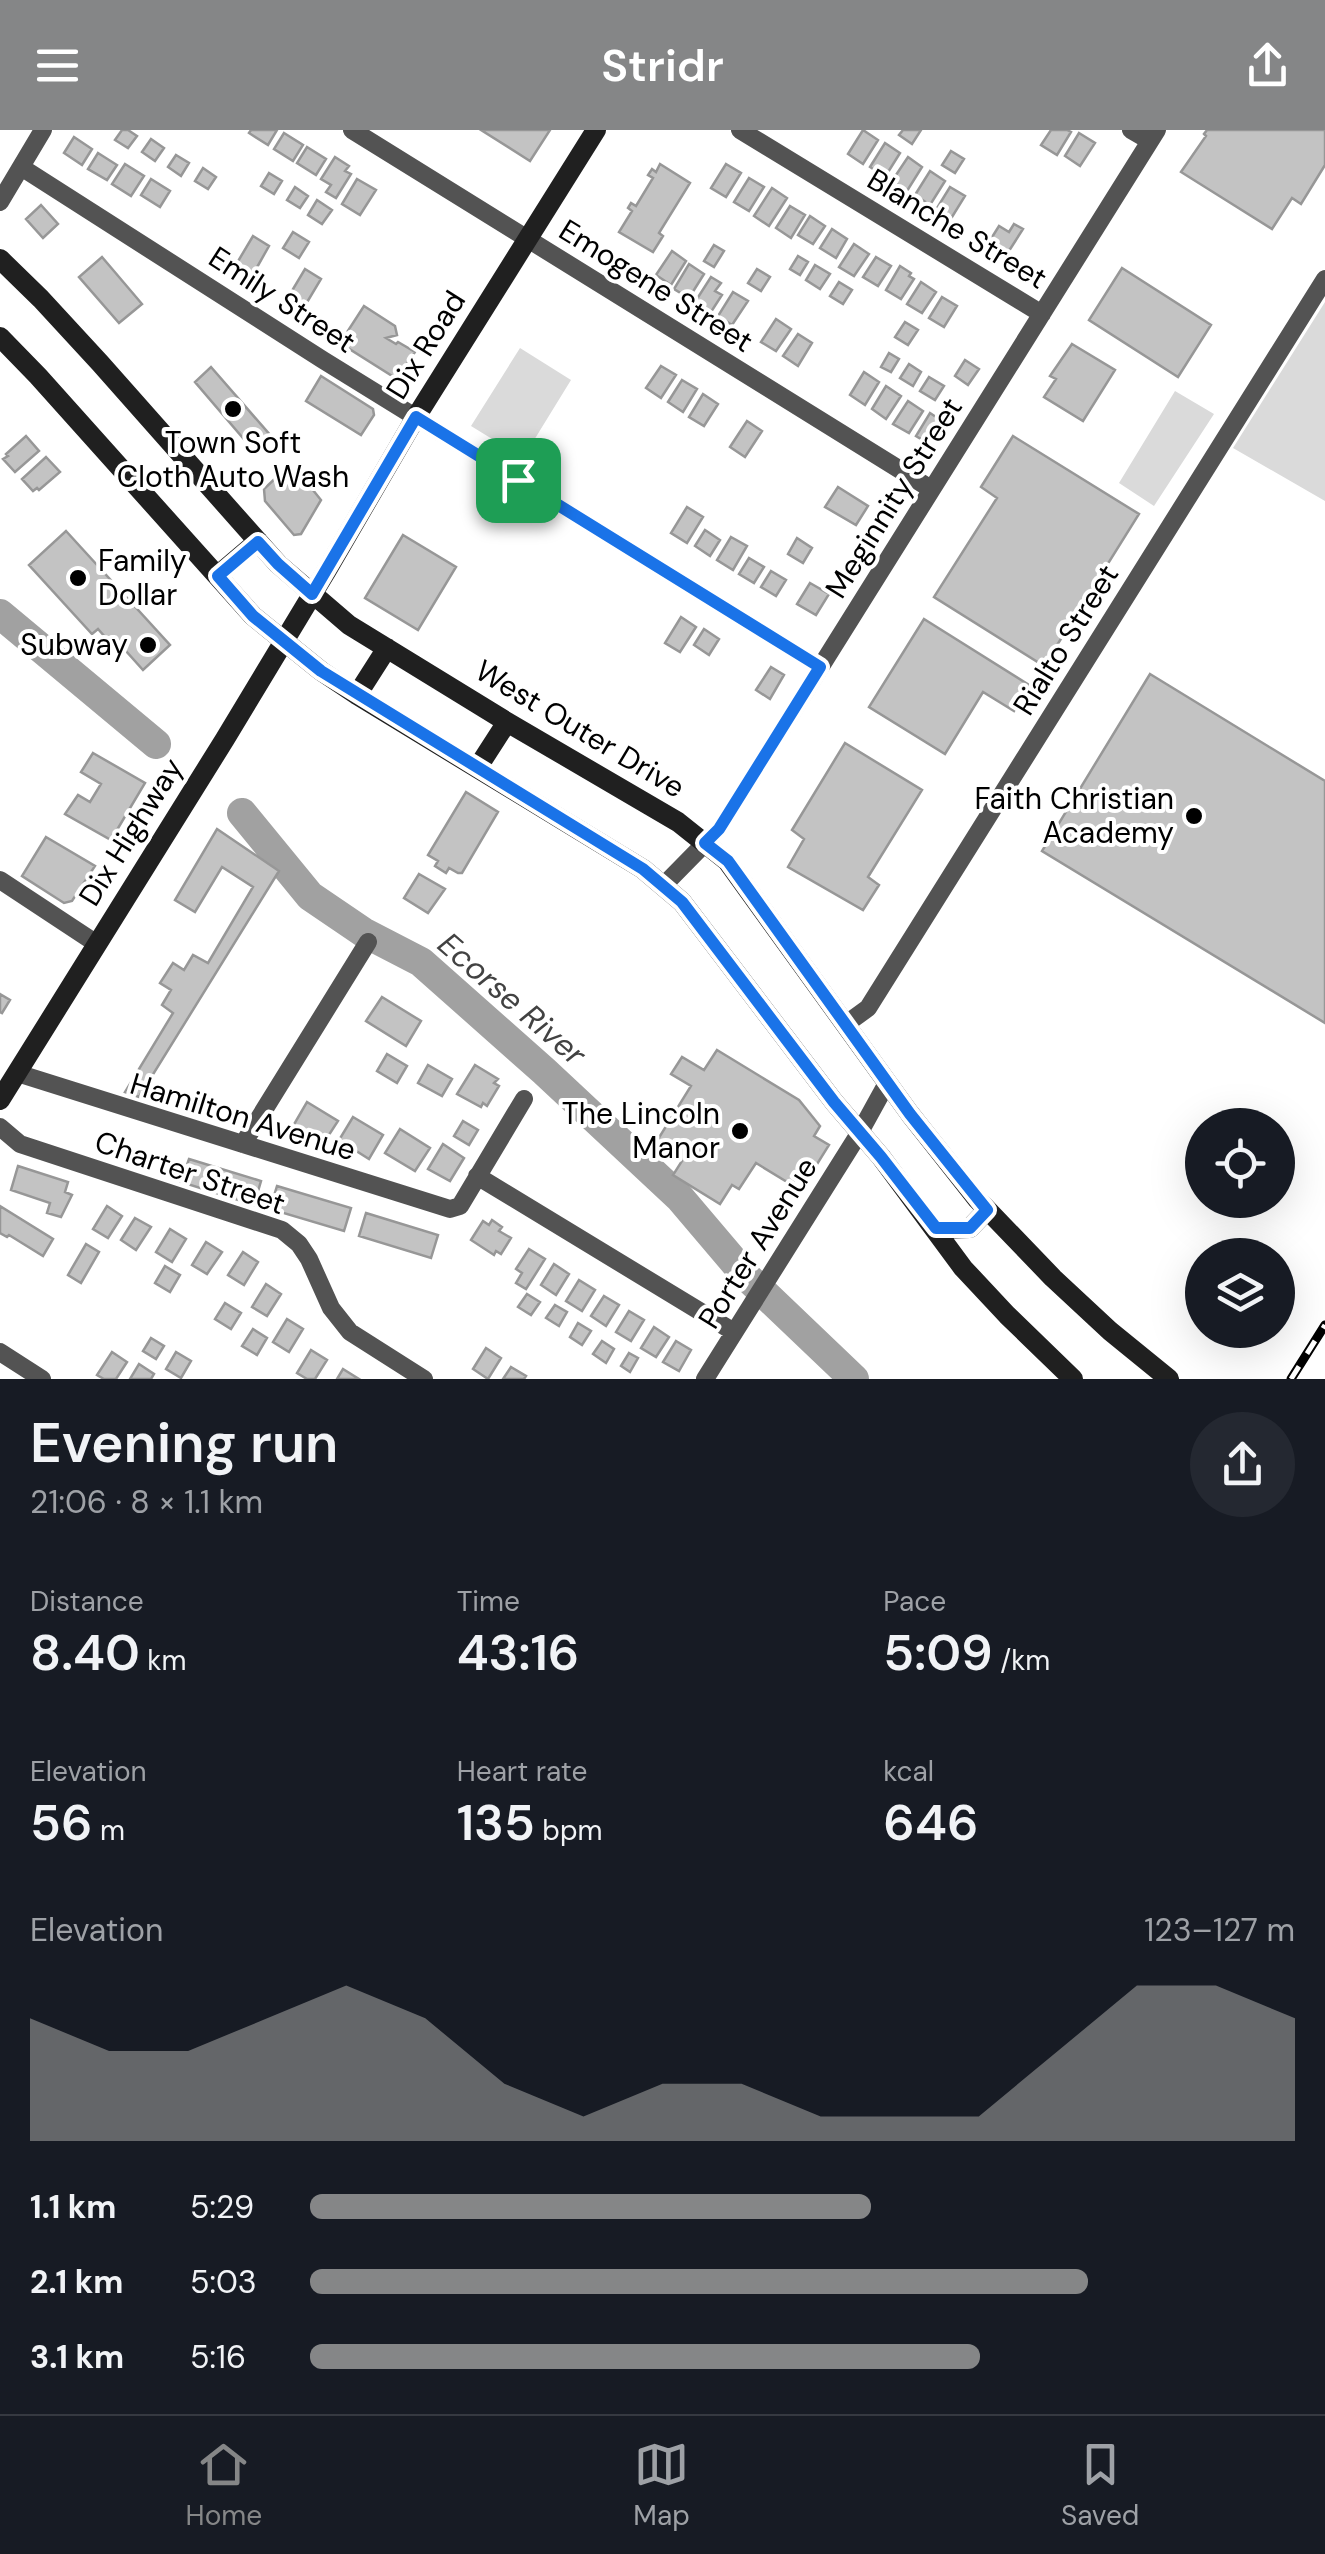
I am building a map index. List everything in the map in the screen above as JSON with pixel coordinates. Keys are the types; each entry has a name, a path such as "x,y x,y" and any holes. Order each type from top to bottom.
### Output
{"main road":[{"name":"Dix Road","path":"312,594 416,417 596,130"},
{"name":"West Outer Drive","path":"0,259 41,298 278,564 349,625 678,822 728,861 887,1084 987,1210 1052,1278 1168,1379"},
{"path":"0,337 253,616 357,695 643,869 682,902 964,1268 1072,1379"},
{"path":"218,576 258,542"},
{"name":"Dix Highway","path":"0,1100 312,594"},
{"path":"357,695 388,648"},
{"path":"478,767 507,722"},
{"path":"936,1228 970,1228 987,1210"}],"street":[{"path":"0,202 43,130"},
{"name":"Emogene Street","path":"352,130 932,489"},
{"name":"Blanche Street","path":"740,130 1042,314"},
{"path":"1131,130 1153,136"},
{"name":"Meginnity Street","path":"664,885 719,829 1153,136"},
{"name":"Emily Street","path":"22,167 820,667"},
{"name":"Rialto Street","path":"846,1024 868,1008 1325,279"},
{"path":"3,882 98,944"},
{"path":"242,1144 368,942"},
{"name":"Hamilton Avenue","path":"16,1074 442,1208 460,1206 477,1176"},
{"name":"Porter Avenue","path":"704,1379 887,1084"},
{"path":"524,1099 477,1176 734,1332"},
{"name":"Charter Street","path":"0,1127 20,1144 282,1230 310,1259 331,1308 350,1332 424,1379"},
{"path":"0,1352 42,1379"}],"shaded area":[{"path":"1325,302 1325,501 1233,448"},
{"path":"520,348 571,380 523,458 471,426"},
{"path":"1175,391 1214,414 1154,506 1119,483"}],"building":[{"path":"122,130 137,136 128,148 115,140"},
{"path":"277,130 268,145 249,133"},
{"path":"481,130 550,130 530,161"},
{"path":"863,130 878,140 863,164 848,154"},
{"path":"903,130 921,130 912,144 899,135"},
{"path":"1051,130 1071,132 1057,155 1041,145"},
{"path":"1207,130 1325,130 1325,165 1301,204 1292,198 1272,229 1181,172"},
{"path":"284,133 303,145 293,161 274,149"},
{"path":"1079,133 1095,143 1080,166 1065,156"},
{"path":"74,137 92,149 82,165 64,153"},
{"path":"151,139 164,148 155,161 142,152"},
{"path":"885,143 900,153 885,177 870,167"},
{"path":"307,147 326,159 316,175 297,163"},
{"path":"951,151 964,159 955,173 942,165"},
{"path":"98,153 117,165 107,180 88,169"},
{"path":"176,155 189,163 181,176 168,167"},
{"path":"335,157 349,166 345,171 351,174 336,198 326,192 331,185 321,179"},
{"path":"908,157 922,167 907,191 892,181"},
{"path":"125,164 144,176 131,196 112,184"},
{"path":"660,164 690,183 659,233 663,236 653,252 619,232 632,211 628,208 631,203 636,206 653,178 648,175 652,169 656,172"},
{"path":"726,164 741,173 726,197 711,188"},
{"path":"203,168 216,177 208,189 195,181"},
{"path":"930,171 945,181 930,205 915,195"},
{"path":"269,173 282,181 274,194 261,186"},
{"path":"749,178 764,187 749,211 734,202"},
{"path":"151,179 170,191 160,207 141,195"},
{"path":"357,179 376,190 360,215 342,204"},
{"path":"295,187 308,196 300,208 287,200"},
{"path":"950,187 965,196 952,217 937,208"},
{"path":"772,188 787,198 769,226 754,216"},
{"path":"317,200 332,210 322,224 308,215"},
{"path":"41,205 58,224 43,238 26,219"},
{"path":"790,206 805,215 791,238 776,228"},
{"path":"810,216 825,226 813,244 798,235"},
{"path":"1014,224 1023,229 1007,254 989,242 999,226 1009,232"},
{"path":"832,229 847,239 836,258 820,248"},
{"path":"293,232 309,242 299,258 283,248"},
{"path":"253,236 269,246 251,278 234,268"},
{"path":"854,244 869,254 854,276 839,267"},
{"path":"714,245 724,251 714,267 704,261"},
{"path":"672,251 686,261 671,285 656,275"},
{"path":"798,256 808,262 800,275 790,269"},
{"path":"102,257 142,304 119,323 79,277"},
{"path":"876,257 891,266 878,286 863,277"},
{"path":"689,264 704,274 689,298 674,289"},
{"path":"815,265 830,274 820,289 806,280"},
{"path":"900,266 914,279 901,299 886,290"},
{"path":"1122,268 1211,325 1178,377 1089,320"},
{"path":"305,269 321,279 306,304 290,294"},
{"path":"757,269 770,277 761,291 748,283"},
{"path":"711,277 721,283 715,291 722,295 709,315 693,305"},
{"path":"839,282 852,290 843,304 830,296"},
{"path":"921,282 936,292 922,313 907,304"},
{"path":"733,292 748,301 732,325 718,316"},
{"path":"942,297 957,306 944,327 929,318"},
{"path":"364,306 395,326 397,335 386,338 415,352 397,379 340,343"},
{"path":"776,319 791,329 776,351 761,342"},
{"path":"905,322 918,330 908,345 895,337"},
{"path":"798,334 812,343 798,366 783,356"},
{"path":"1072,344 1115,370 1083,421 1044,397 1056,379 1050,376"},
{"path":"889,353 899,359 891,372 881,367"},
{"path":"965,360 979,369 968,385 955,376"},
{"path":"909,364 921,372 913,386 900,378"},
{"path":"661,366 676,375 661,398 646,388"},
{"name":"Town Soft Cloth Auto Wash","path":"211,367 271,436 254,451 195,382"},
{"path":"864,372 879,382 865,405 850,395"},
{"path":"321,376 373,409 374,415 361,435 306,401"},
{"path":"929,377 944,386 935,400 920,391"},
{"path":"682,380 697,389 683,412 668,402"},
{"path":"886,386 901,396 886,419 872,409"},
{"path":"703,394 718,404 704,426 689,417"},
{"path":"908,401 923,411 909,433 893,424"},
{"path":"930,413 945,423 931,445 916,436"},
{"path":"747,421 762,431 745,457 730,447"},
{"path":"26,436 39,451 15,472 3,459"},
{"path":"1013,436 1139,514 1044,666 934,597 997,498 981,487"},
{"path":"46,457 60,472 33,491 22,479"},
{"path":"286,468 294,478 300,474 321,500 301,534 294,535 265,501 264,489"},
{"path":"838,487 868,506 856,525 825,507"},
{"path":"687,507 703,517 687,543 671,533"},
{"path":"705,530 720,540 710,556 695,546"},
{"path":"66,531 170,645 143,670 125,650 120,654 98,629 92,634 29,565"},
{"path":"403,535 456,567 418,630 365,598"},
{"path":"731,537 747,546 733,570 717,560"},
{"path":"797,538 812,548 803,563 788,554"},
{"path":"749,558 764,567 754,583 739,574"},
{"path":"771,571 786,580 776,596 761,587"},
{"path":"810,583 829,594 816,615 797,604"},
{"path":"681,617 696,627 680,652 665,643"},
{"path":"924,619 1029,685 1014,711 983,692 945,754 869,707"},
{"path":"704,629 719,639 709,655 694,645"},
{"path":"771,667 784,675 770,699 756,690"},
{"name":"Faith Christian Academy","path":"1150,674 1325,781 1325,1023 1042,851"},
{"path":"845,743 922,790 868,877 879,885 863,910 788,867 804,839 792,830"},
{"path":"93,753 145,783 111,840 65,814 78,795 90,802 101,784 81,772"},
{"path":"466,792 498,812 462,873 449,868 446,873 428,855"},
{"path":"217,829 279,871 139,1097 125,1092 173,1013 162,1005 171,990 160,983 173,963 184,970 193,955 208,963 253,887 222,867 195,912 175,900"},
{"path":"46,837 95,866 72,901 64,903 22,876"},
{"path":"419,874 445,889 428,913 404,898"},
{"path":"0,994 10,1000 2,1013 0,1012"},
{"path":"382,997 421,1021 406,1046 366,1021"},
{"name":"The Lincoln Manor","path":"717,1050 799,1100 820,1126 814,1136 829,1145 804,1185 795,1179 792,1185 756,1163 739,1189 732,1185 720,1204 673,1175 682,1161 655,1144 691,1086 671,1074 682,1057 704,1070"},
{"path":"387,1054 407,1066 397,1083 377,1071"},
{"path":"428,1065 452,1079 442,1096 418,1083"},
{"path":"475,1065 498,1079 494,1083 499,1086 487,1106 483,1103 481,1107 457,1094"},
{"path":"307,1102 338,1121 323,1144 293,1126"},
{"path":"353,1117 383,1135 369,1159 339,1140"},
{"path":"463,1121 478,1130 469,1145 454,1136"},
{"path":"400,1129 430,1148 415,1171 385,1153"},
{"path":"443,1144 464,1158 450,1181 428,1169"},
{"path":"189,1159 261,1181 254,1205 181,1182"},
{"path":"18,1166 68,1182 65,1192 72,1195 61,1217 47,1213 50,1203 11,1190"},
{"path":"277,1186 351,1208 344,1231 270,1209"},
{"path":"0,1206 53,1239 43,1256 0,1233"},
{"path":"107,1206 122,1216 108,1238 93,1229"},
{"path":"366,1213 438,1235 431,1258 359,1236"},
{"path":"135,1218 151,1227 136,1250 121,1240"},
{"path":"492,1220 502,1227 499,1231 511,1238 501,1254 496,1251 494,1255 471,1240 483,1221 489,1225"},
{"path":"170,1229 186,1239 172,1262 156,1252"},
{"path":"206,1242 222,1252 207,1274 192,1265"},
{"path":"86,1244 99,1252 81,1283 68,1275"},
{"path":"529,1249 545,1259 526,1289 516,1283 522,1273 516,1269"},
{"path":"243,1252 258,1262 244,1285 228,1275"},
{"path":"554,1264 569,1274 556,1295 541,1285"},
{"path":"165,1266 180,1275 170,1292 155,1283"},
{"path":"579,1280 595,1290 582,1311 566,1301"},
{"path":"266,1284 281,1294 267,1316 252,1307"},
{"path":"527,1294 540,1302 531,1315 518,1307"},
{"path":"604,1296 619,1305 606,1326 591,1316"},
{"path":"225,1303 241,1313 231,1329 215,1319"},
{"path":"555,1305 567,1312 559,1326 546,1318"},
{"path":"629,1311 644,1320 631,1341 616,1332"},
{"path":"287,1319 303,1329 289,1352 273,1342"},
{"path":"578,1323 591,1331 582,1345 570,1337"},
{"path":"654,1327 669,1337 656,1357 641,1348"},
{"path":"253,1329 267,1338 257,1355 242,1346"},
{"path":"151,1338 164,1346 156,1359 143,1351"},
{"path":"602,1341 614,1349 606,1363 593,1354"},
{"path":"676,1341 691,1350 679,1371 663,1362"},
{"path":"486,1348 501,1358 488,1379 473,1369"},
{"path":"311,1350 327,1360 315,1379 307,1379 297,1373"},
{"path":"112,1352 127,1362 116,1379 104,1379 97,1375"},
{"path":"176,1352 191,1361 181,1378 166,1369"},
{"path":"629,1353 638,1358 630,1372 621,1366"},
{"path":"139,1364 154,1374 151,1379 130,1379"},
{"path":"511,1367 526,1376 524,1379 503,1379"},
{"path":"343,1369 359,1379 337,1379"}],"waterway":[{"name":"Ecorse River","path":"0,614 156,744"},
{"name":"Ecorse River","path":"242,813 310,896 363,932 421,962 544,1071 680,1198 747,1277 854,1379"}],"railway":[{"path":"1291,1379 1325,1325"}],"place":[{"name":"Town Soft Cloth Auto Wash","path":"233,409"},
{"name":"Family Dollar","path":"78,578"},
{"name":"Subway","path":"148,645"},
{"name":"Faith Christian Academy","path":"1194,816"},
{"name":"The Lincoln Manor","path":"740,1131"}],"route":[{"path":"416,417 518,480 820,667 719,829 705,843 728,861 887,1084 987,1210 970,1228 936,1228 834,1102 682,902 664,885 321,671 253,616 218,576 258,542 312,594 416,417"}]}
